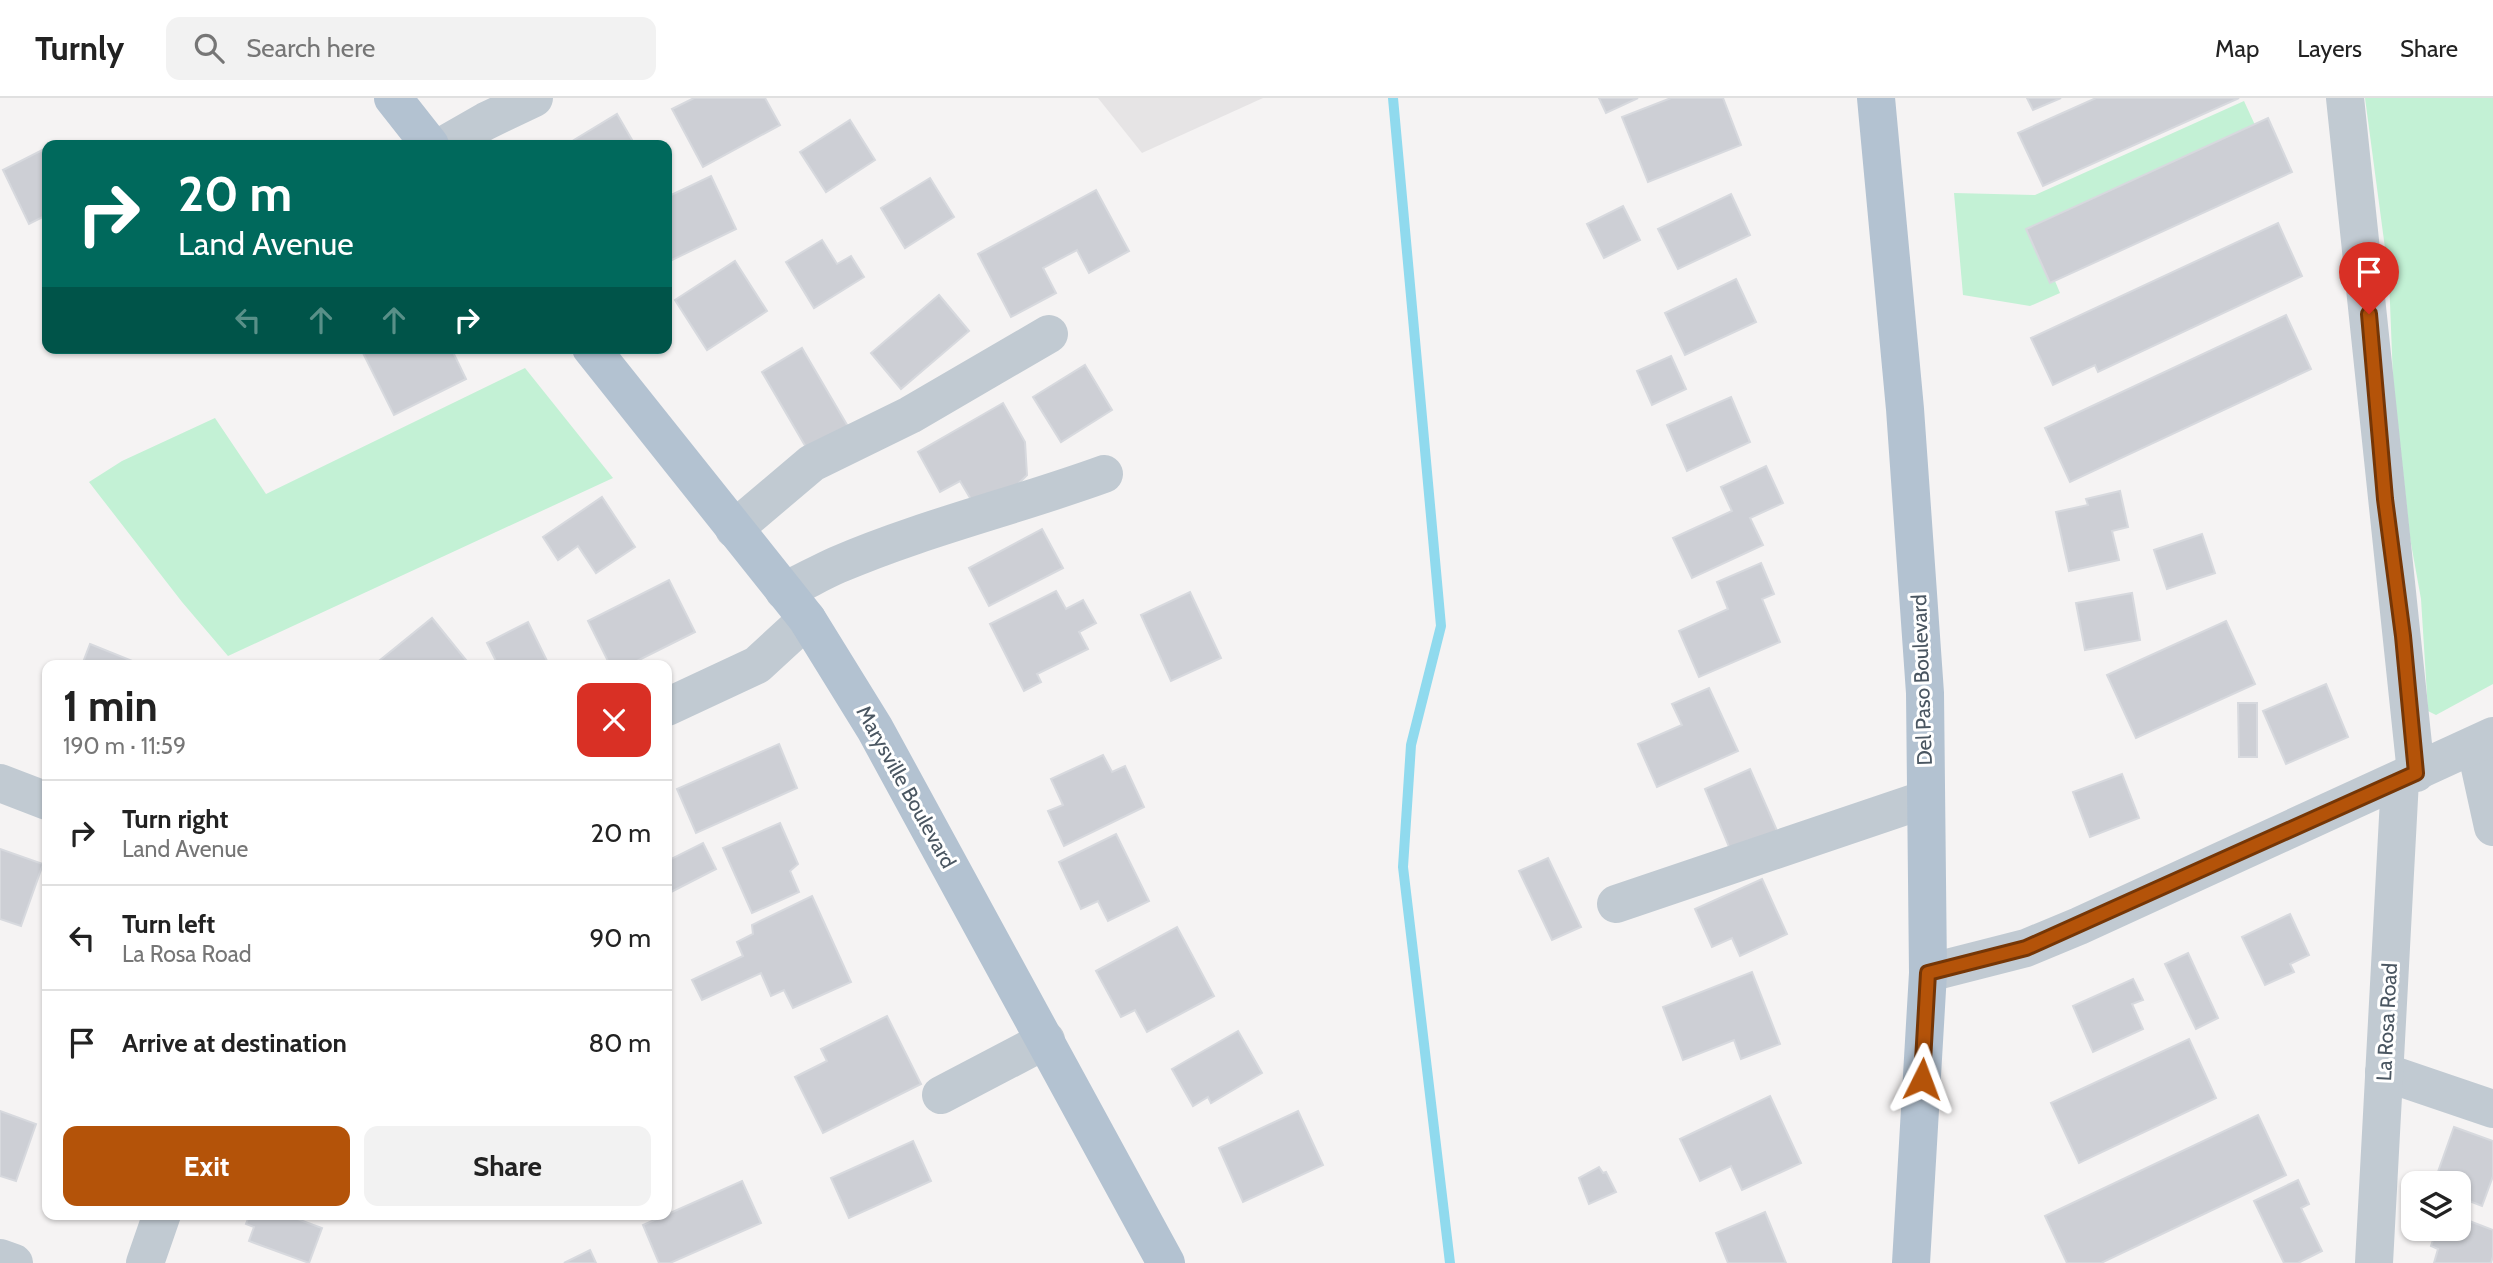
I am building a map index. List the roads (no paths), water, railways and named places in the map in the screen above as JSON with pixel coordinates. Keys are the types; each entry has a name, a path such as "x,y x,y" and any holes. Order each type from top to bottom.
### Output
{"main road":[{"path":"393,98 426,140"},
{"name":"Del Paso Boulevard","path":"1876,98 1893,264 1925,693 1928,973 1911,1263"},
{"name":"Marysville Boulevard","path":"596,354 795,605 875,729 1166,1263"}],"street":[{"path":"453,140 534,98"},
{"name":"La Rosa Road","path":"2345,98 2408,777 2384,1072 2374,1263"},
{"path":"734,529 813,463 909,415 1049,334"},
{"path":"672,705 757,665 795,605 837,565 969,517 1043,496 1104,474"},
{"path":"1928,973 2026,948 2484,741 2493,827"},
{"path":"0,783 42,799"},
{"path":"1616,904 1926,799"},
{"path":"941,1094 1046,1041"},
{"path":"2384,1072 2493,1109"},
{"path":"145,1263 160,1220"},
{"path":"0,1258 14,1263"}],"waterway":[{"path":"1393,98 1441,626 1411,745 1403,867 1450,1263"}]}
